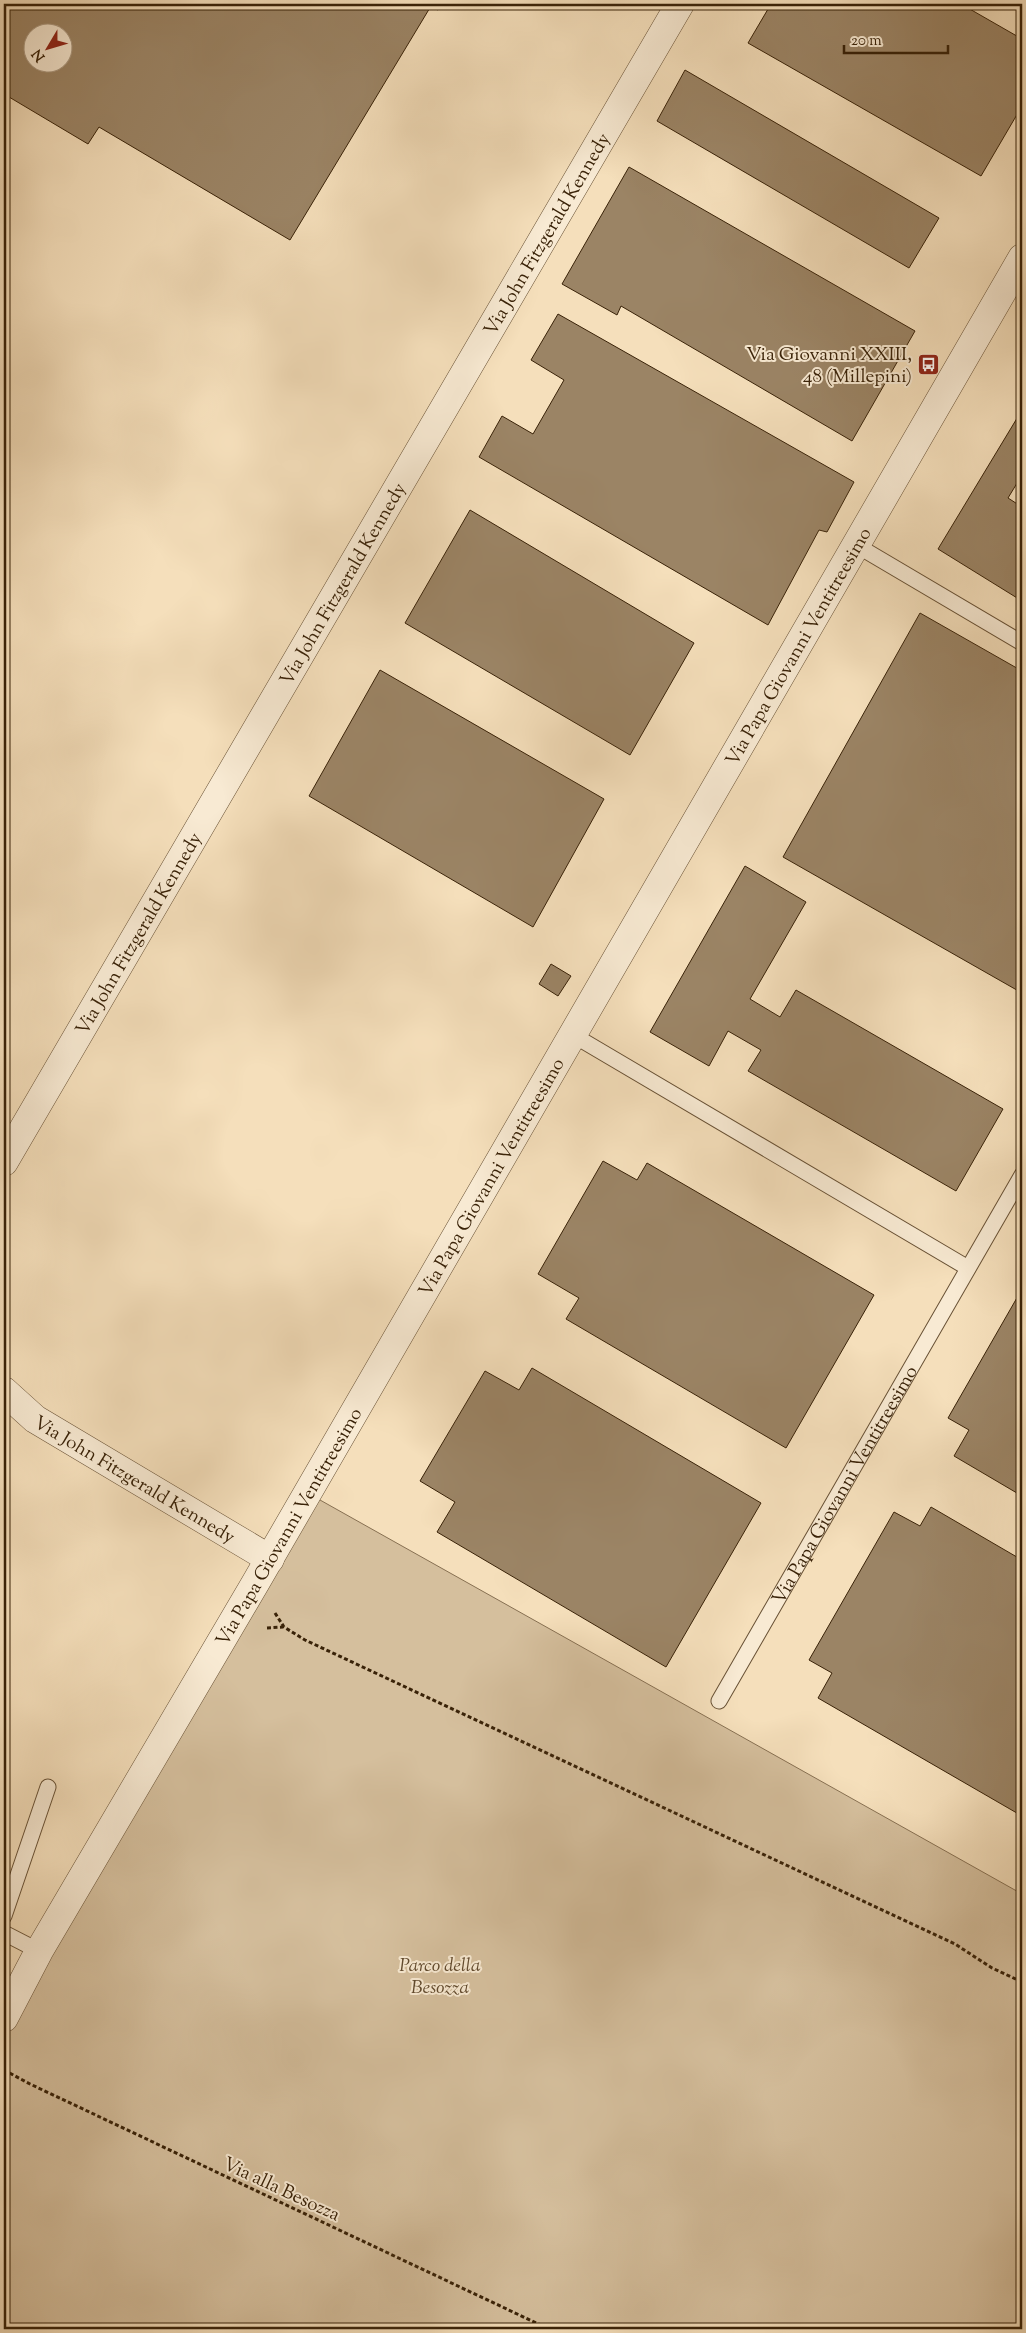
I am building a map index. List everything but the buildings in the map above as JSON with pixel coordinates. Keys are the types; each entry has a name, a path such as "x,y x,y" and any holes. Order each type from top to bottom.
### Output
{"street":[{"name":"Via John Fitzgerald Kennedy","path":"4,1162 680,4"},
{"name":"Via Papa Giovanni Ventitreesimo","path":"4,2018 39,1951 270,1559 1022,258"},
{"name":"Via John Fitzgerald Kennedy","path":"4,1391 35,1419 270,1559"}],"lane":[{"path":"856,545 1022,643"},
{"name":"Via Papa Giovanni Ventitreesimo","path":"573,1035 968,1268"},
{"name":"Via Papa Giovanni Ventitreesimo","path":"719,1701 1022,1175"},
{"path":"4,1916 48,1787"},
{"path":"4,1933 39,1951"}],"path":[{"path":"284,1627 305,1640 955,1944 992,1968 1022,1982"},
{"name":"Via alla Besozza","path":"4,2070 39,2089 549,2329"}],"green space":[{"name":"Parco della Besozza","path":"304,1491 1022,1894 1022,2329 4,2329 4,2027"}],"place":[{"name":"Via Giovanni XXIII, 48 (Millepini)","path":"928,364"}]}
